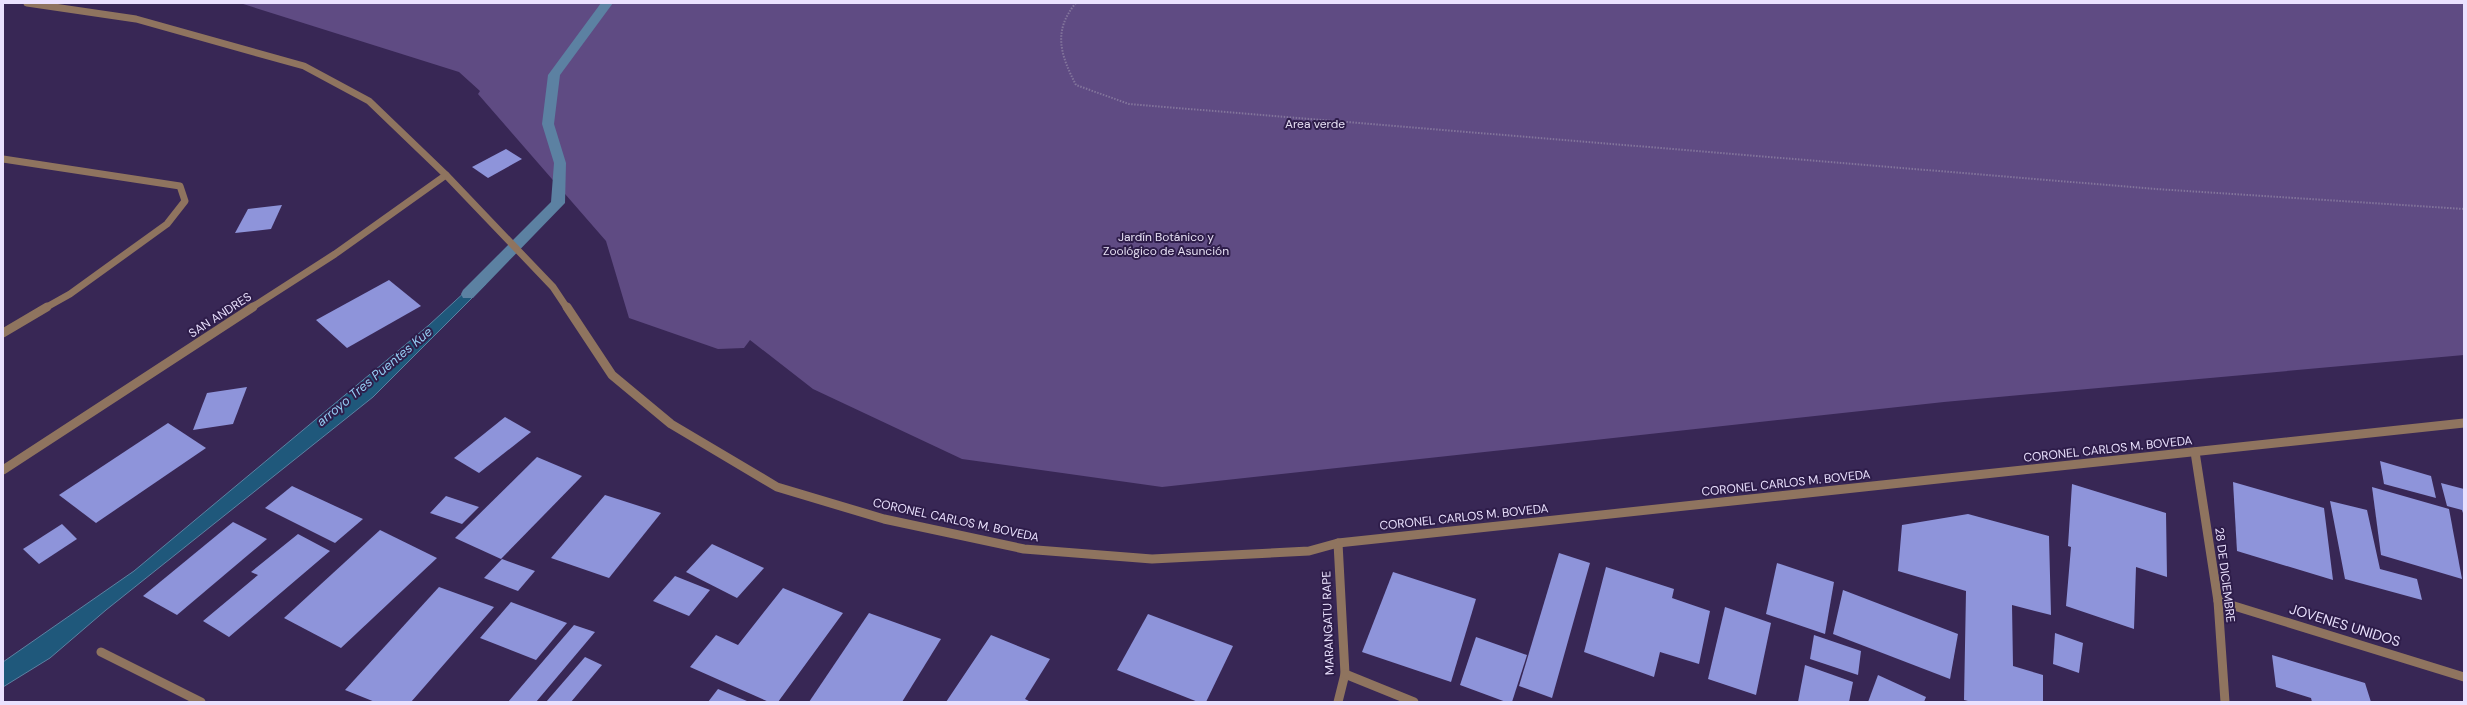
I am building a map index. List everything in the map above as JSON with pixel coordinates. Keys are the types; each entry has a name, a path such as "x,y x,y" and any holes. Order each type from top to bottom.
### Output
{"street":[{"path":"27,3 90,11 136,19 304,66 369,101 446,175"},
{"path":"3,159 180,186 185,201 160,229 70,294 3,333"},
{"name":"CORONEL CARLOS M. BOVEDA","path":"446,175 493,226 553,287 612,375 671,424 777,487 884,518 1024,549 1152,559 1309,551 1338,542 2464,423"},
{"name":"SAN ANDRES","path":"3,470 335,254 446,175"},
{"name":"28 DE DICIEMBRE","path":"2195,452 2218,601 2225,702"},
{"name":"MARANGATU RAPE","path":"1338,542 1345,674 1338,702"},
{"name":"JOVENES UNIDOS","path":"2218,601 2464,677"},
{"path":"101,652 201,702"},
{"path":"1345,674 1414,702"}],"path":[{"path":"1076,3 1072,7 1062,29 1063,59 1076,85 1129,104 2156,189 2464,209"}],"green space":[{"name":"Jardín Botánico y Zoológico de Asunción","path":"240,3 2464,3 2464,355 1944,402 1162,487 962,459 813,389 750,340 744,348 718,349 629,318 606,241 478,94 480,91 459,72"}],"water":[{"path":"480,278 486,284 373,397 106,610 50,658 3,687 3,662 134,571 429,325"}],"building":[{"path":"506,149 522,159 488,178 472,167"},
{"path":"282,205 271,229 235,233 248,209"},
{"path":"389,280 421,306 347,348 316,320"},
{"path":"247,387 233,424 193,430 207,393"},
{"path":"505,417 531,432 479,473 454,458"},
{"path":"168,423 206,448 96,523 59,495"},
{"path":"537,457 582,476 501,559 455,538"},
{"path":"2380,461 2431,476 2436,498 2384,484"},
{"path":"2233,482 2324,508 2333,580 2237,551"},
{"path":"2441,483 2464,489 2464,516 2462,510 2447,506"},
{"path":"2072,484 2166,513 2167,577 2136,567 2134,629 2066,606 2071,547 2068,546"},
{"path":"292,486 363,519 335,543 265,508"},
{"path":"2372,487 2449,509 2462,579 2381,555"},
{"path":"605,495 661,513 609,578 551,558"},
{"path":"446,496 479,507 462,524 430,513"},
{"path":"2330,501 2367,510 2380,569 2417,579 2422,600 2345,579"},
{"path":"1968,514 2049,536 2051,615 2012,605 2013,666 2043,675 2043,702 1972,702 1964,700 1966,591 1898,571 1902,525"},
{"path":"233,522 267,539 177,615 143,596"},
{"path":"62,524 77,539 39,564 23,549"},
{"path":"380,530 437,558 341,648 284,618"},
{"path":"298,534 330,551 229,637 203,621 258,575 251,572"},
{"path":"712,544 764,568 737,598 686,572"},
{"path":"1559,553 1590,563 1552,698 1519,686"},
{"path":"502,559 535,571 518,591 484,578"},
{"path":"1777,563 1834,582 1825,634 1766,614"},
{"path":"1606,567 1674,589 1672,598 1710,611 1699,664 1660,652 1654,677 1584,652"},
{"path":"1393,572 1476,599 1451,682 1362,652"},
{"path":"675,576 710,590 689,616 653,601"},
{"path":"439,587 494,607 411,702 375,702 345,690"},
{"path":"783,588 843,613 778,702 769,702 690,667 716,635 738,645"},
{"path":"1843,590 1958,634 1950,679 1833,634"},
{"path":"511,602 567,623 536,660 480,638"},
{"path":"1725,607 1771,623 1756,695 1708,679"},
{"path":"869,613 941,639 902,702 809,702"},
{"path":"1148,614 1233,646 1206,702 1198,702 1117,670"},
{"path":"574,625 595,632 536,702 508,702"},
{"path":"2055,633 2083,643 2079,673 2053,664"},
{"path":"991,635 1050,659 1025,699 1031,702 946,702"},
{"path":"1814,635 1861,651 1858,675 1810,659"},
{"path":"1476,637 1527,655 1512,702 1506,702 1460,685"},
{"path":"2272,655 2365,683 2371,702 2312,702 2311,698 2276,687"},
{"path":"585,657 602,665 571,702 546,702"},
{"path":"1805,665 1853,682 1849,702 1798,702"},
{"path":"1878,675 1926,697 1924,702 1868,702"},
{"path":"718,689 747,701 708,702"}],"waterway":[{"name":"arroyo Tres Puentes Kue","path":"468,294 558,203 560,163 548,124 554,75 607,3"}],"park label":[{"name":"Area verde","path":"1315,124"}]}
